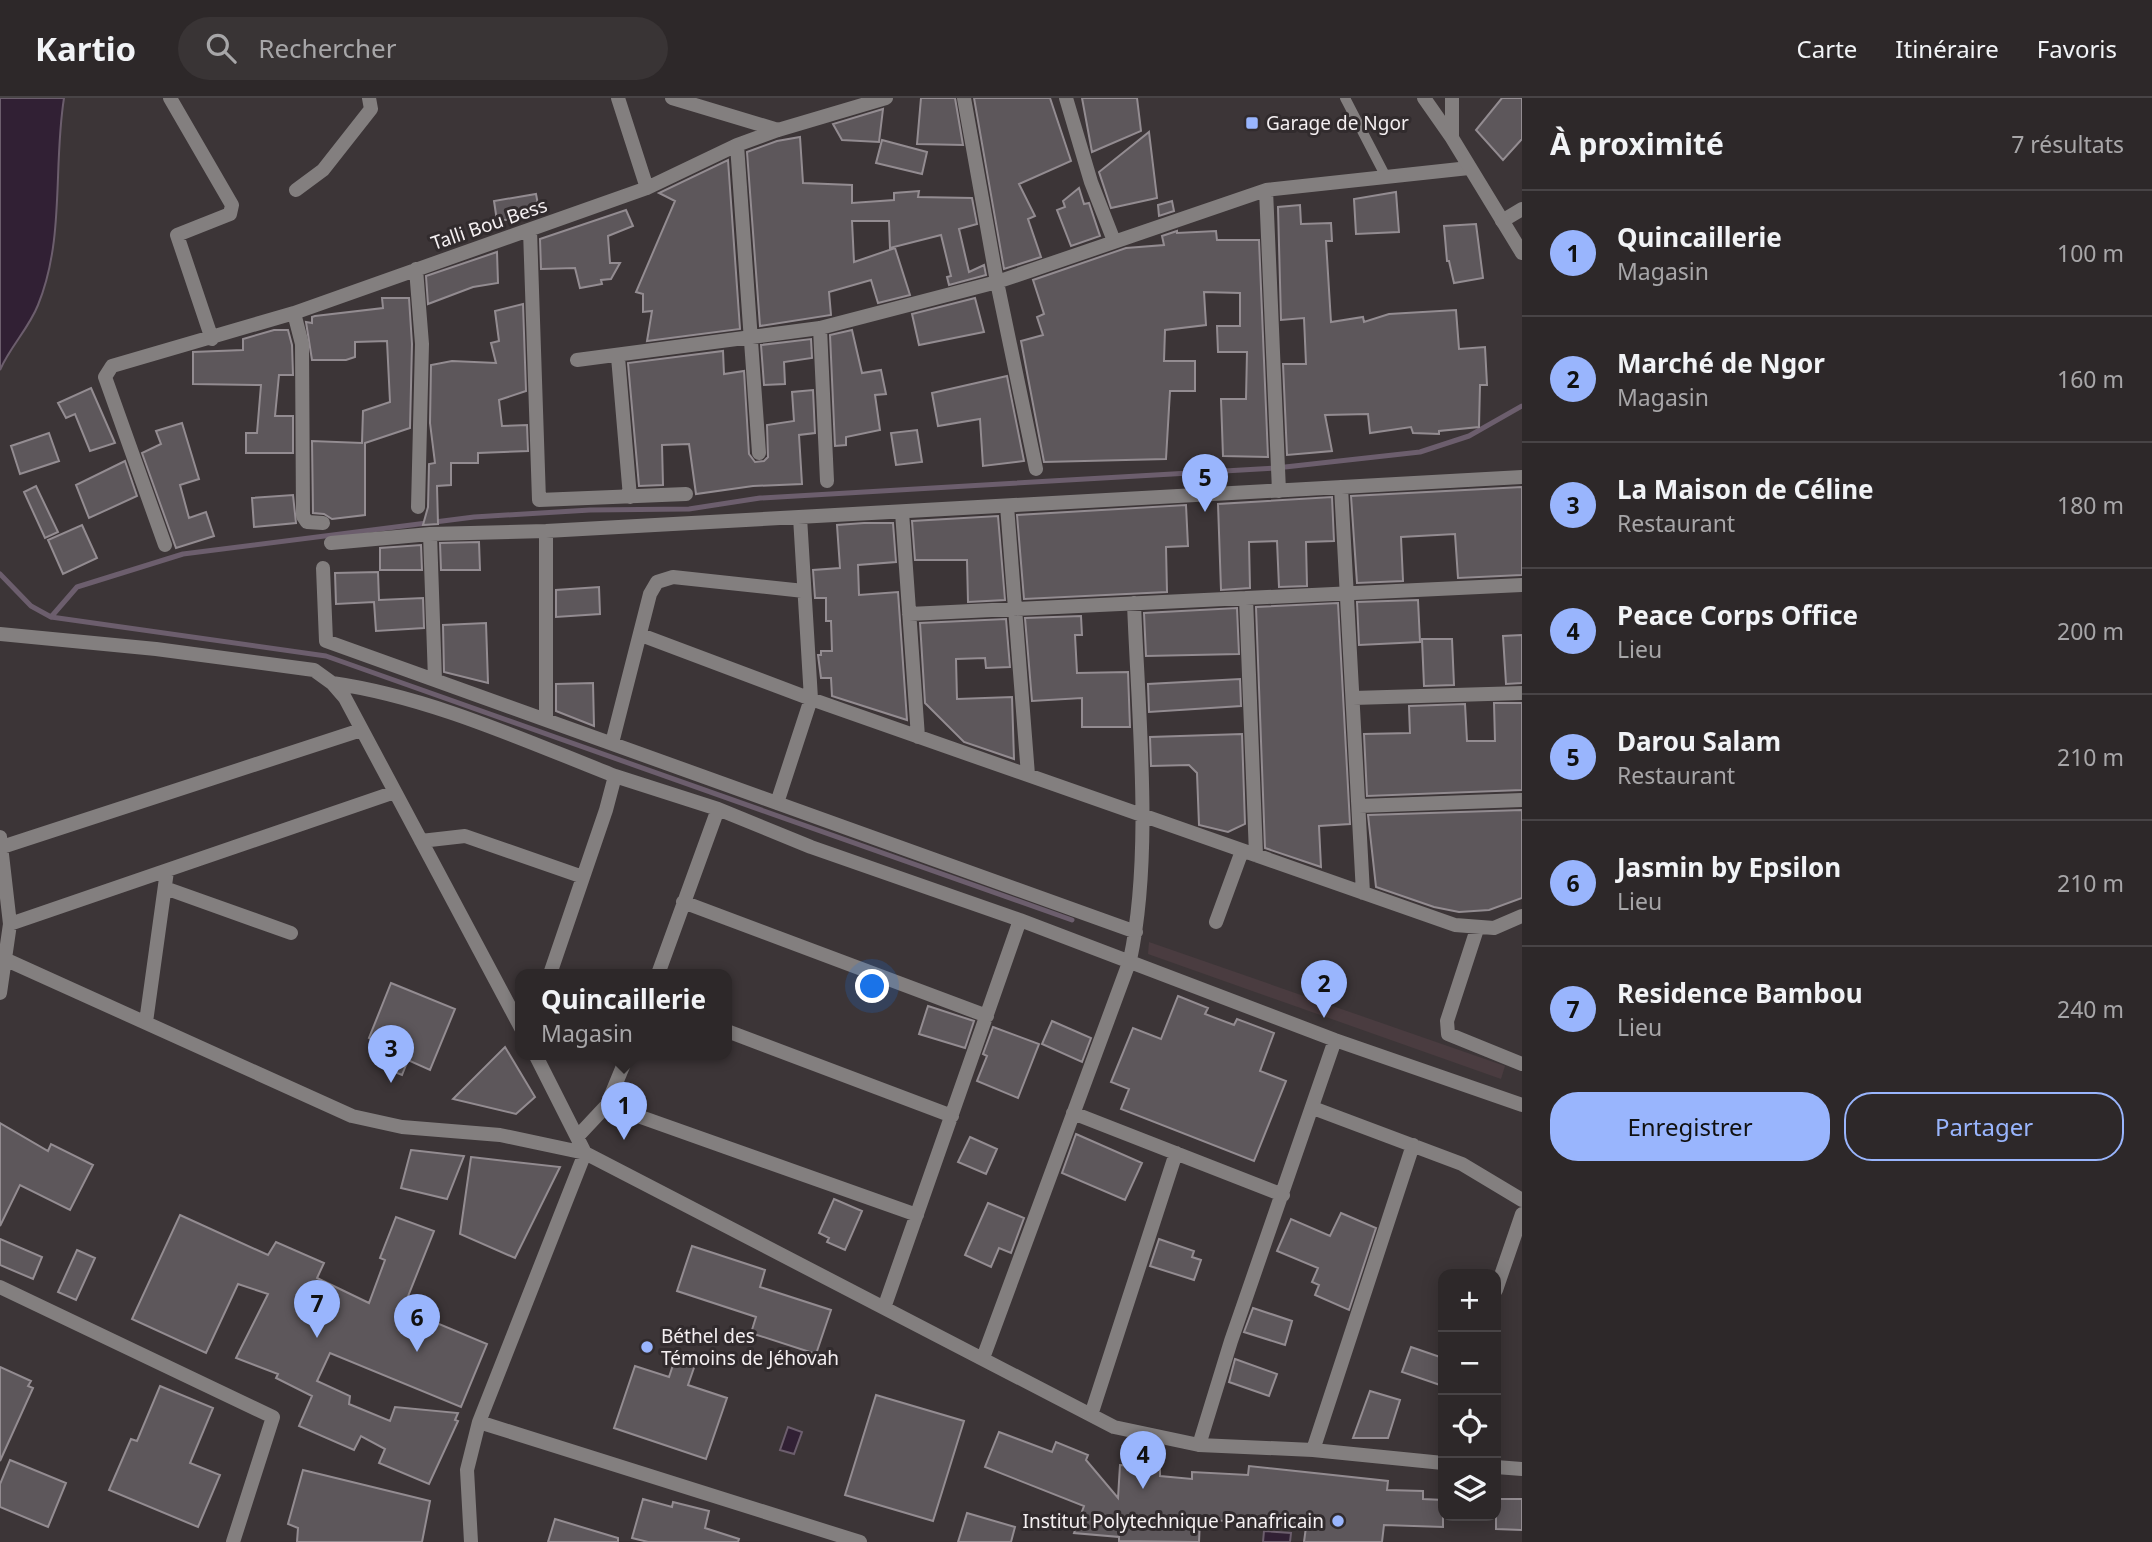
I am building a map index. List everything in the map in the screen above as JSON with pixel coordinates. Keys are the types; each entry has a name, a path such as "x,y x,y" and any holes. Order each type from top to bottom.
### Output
{"street":[{"path":"170,98 232,205 230,214 177,235 212,339"},
{"path":"296,190 323,170 371,109 369,98"},
{"path":"618,98 647,188"},
{"path":"672,98 778,130"},
{"name":"Talli Bou Bess","path":"165,545 105,377 112,366 294,313 647,188 737,145 778,130 886,98"},
{"path":"964,98 997,282 1037,469"},
{"path":"1066,98 1091,181 1114,241"},
{"path":"1424,98 1452,138 1522,253"},
{"path":"1452,98 1452,138"},
{"path":"737,145 759,453"},
{"path":"577,360 618,357 749,336 820,328 997,282 1266,190 1469,168"},
{"path":"1266,190 1279,484"},
{"path":"1502,221 1522,209"},
{"path":"530,230 539,500 686,494"},
{"path":"416,269 422,344 418,507"},
{"path":"294,313 302,344 303,516 307,522 323,523"},
{"path":"820,328 827,481"},
{"path":"618,357 630,497"},
{"path":"331,543 430,534 546,531 1007,506 1279,484 1341,487 1522,477"},
{"path":"1341,487 1363,893"},
{"path":"1007,506 1028,775"},
{"path":"902,512 918,737"},
{"path":"777,803 811,699 800,517"},
{"path":"546,531 546,718"},
{"path":"430,534 435,680"},
{"path":"323,568 326,641 1136,932"},
{"path":"612,743 650,594 657,582 673,577 804,591"},
{"path":"909,614 1522,584"},
{"path":"1216,922 1249,853 1245,598"},
{"path":"983,1359 1130,960 1136,932 1141,815 1134,603"},
{"path":"0,634 156,649 314,670 332,683 345,698 515,1017"},
{"path":"641,635 811,699 1455,925 1477,929 1494,928 1522,916"},
{"path":"332,683 381,690 490,727 615,776 718,810 811,848 1130,960 1335,1040 1522,1105"},
{"path":"1353,698 1522,693"},
{"path":"0,993 10,924 1,842 361,730"},
{"path":"552,969 615,776"},
{"path":"10,924 395,792"},
{"path":"1359,806 1522,800"},
{"path":"660,969 718,810"},
{"path":"421,841 465,836 583,877"},
{"path":"146,1022 167,871"},
{"path":"165,888 291,933"},
{"path":"683,902 987,1016"},
{"path":"884,1308 1020,920"},
{"path":"1477,929 1446,1028 1455,1038 1522,1064"},
{"path":"3,958 352,1116 402,1127 500,1135 585,1153 1114,1427 1199,1445 1438,1460"},
{"path":"732,1033 952,1116"},
{"path":"1199,1445 1231,1340 1335,1040"},
{"path":"471,1542 467,1470 480,1422 585,1153 538,1060"},
{"path":"578,1136 607,1105 626,1060"},
{"path":"607,1105 917,1215"},
{"path":"1313,1108 1474,1170 1522,1200"},
{"path":"1073,1112 1283,1195"},
{"path":"1313,1450 1413,1145"},
{"path":"1091,1415 1175,1153"},
{"path":"1501,1275 1522,1214"},
{"path":"0,1287 273,1417 233,1542"},
{"path":"480,1422 860,1542"},
{"path":"1501,1467 1522,1469"}],"lane":[{"path":"1345,98 1386,177"}],"shaded area":[{"path":"0,98 64,98 55,228 46,280 34,313 0,370"},
{"path":"1149,942 1505,1066 1501,1079 1148,954"},
{"path":"788,1427 802,1432 794,1454 780,1450"},
{"path":"1264,1531 1291,1533 1290,1542 1263,1542"}],"building":[{"path":"921,98 955,98 963,145 917,144"},
{"path":"974,98 1050,98 1071,161 1019,184 1035,216 1028,219 1041,257 1004,269"},
{"path":"1082,98 1137,98 1141,131 1092,152"},
{"path":"1502,98 1522,98 1522,139 1503,160 1476,130"},
{"path":"883,109 879,142 842,140 833,124"},
{"path":"1149,132 1157,198 1111,208 1099,172"},
{"path":"800,137 803,183 852,185 852,203 894,200 894,193 919,191 918,197 972,198 977,224 959,229 969,272 984,265 986,275 949,285 947,277 951,276 941,235 890,248 889,221 852,221 854,262 895,248 910,295 878,303 871,280 829,292 831,315 760,326 747,152 777,141"},
{"path":"882,140 927,152 922,174 876,163"},
{"path":"728,160 740,329 647,341 652,311 643,312 643,294 636,292 675,201 659,193"},
{"path":"1079,188 1084,204 1089,203 1100,236 1071,246 1057,210 1065,207 1063,201"},
{"path":"1396,192 1399,232 1356,234 1354,199"},
{"path":"536,194 540,215 497,221 494,201"},
{"path":"1172,201 1174,211 1159,216 1158,205"},
{"path":"1300,205 1301,224 1331,223 1332,241 1326,241 1331,322 1363,317 1364,322 1389,314 1456,310 1459,349 1485,347 1487,385 1480,385 1479,427 1439,431 1439,434 1413,433 1411,427 1370,433 1368,414 1325,415 1332,451 1287,455 1283,364 1306,364 1304,318 1281,320 1278,207"},
{"path":"626,210 633,226 608,236 610,263 620,263 611,279 601,280 602,284 580,288 575,268 541,269 540,239"},
{"path":"1476,224 1483,278 1454,283 1447,261 1444,226"},
{"path":"1177,231 1216,231 1217,240 1259,240 1268,457 1223,456 1221,399 1246,399 1247,352 1218,352 1217,326 1240,326 1240,293 1204,292 1206,325 1165,330 1164,361 1195,361 1195,391 1170,391 1166,459 1044,462 1021,341 1043,335 1037,317 1044,314 1033,280 1126,248 1164,245 1162,236"},
{"path":"497,252 498,283 473,287 428,304 426,276"},
{"path":"382,298 409,298 412,344 410,428 365,443 365,515 332,519 324,514 313,513 312,441 362,443 363,411 390,402 387,341 355,342 355,357 346,360 312,360 306,322 312,323 312,317 315,316 383,308"},
{"path":"975,298 984,332 919,345 912,314"},
{"path":"523,304 526,391 499,400 502,426 527,425 528,451 478,453 478,463 451,463 451,485 437,486 438,524 423,525 428,507 429,464 435,463 430,423 431,365 452,361 496,363 491,343 499,341 495,311"},
{"path":"274,330 288,330 292,345 293,375 279,375 275,416 293,416 293,453 246,453 246,433 257,433 261,385 193,384 193,352 243,350 243,339"},
{"path":"852,330 862,373 881,370 886,394 875,395 880,430 846,437 846,445 835,446 830,335"},
{"path":"811,339 812,358 784,362 785,384 764,385 761,345"},
{"path":"723,351 724,374 744,371 749,454 755,462 764,461 768,457 767,425 794,421 792,392 813,390 815,433 799,435 802,484 753,486 696,494 689,444 662,445 663,485 639,486 628,363"},
{"path":"1007,376 1024,461 983,466 980,419 938,426 932,393"},
{"path":"91,388 115,443 90,451 75,414 66,418 58,403"},
{"path":"182,423 199,479 180,485 189,518 206,512 214,536 176,548 142,453 161,444 156,431"},
{"path":"917,430 922,462 896,465 891,433"},
{"path":"49,433 59,461 20,474 11,446"},
{"path":"125,461 137,496 89,518 76,485"},
{"path":"36,486 58,532 45,538 24,492"},
{"path":"1522,487 1522,575 1458,578 1455,534 1401,537 1403,581 1357,583 1351,496"},
{"path":"293,495 296,523 254,527 252,498"},
{"path":"1332,497 1334,541 1306,542 1307,586 1279,587 1277,541 1249,542 1250,588 1221,590 1218,504"},
{"path":"1186,505 1188,546 1166,547 1167,592 1024,599 1017,515"},
{"path":"998,516 1005,600 968,602 967,560 915,560 912,521"},
{"path":"893,523 896,562 858,565 859,595 898,592 907,720 832,696 831,678 821,678 818,655 821,655 821,651 832,651 831,621 826,621 826,598 815,598 813,570 840,568 837,525"},
{"path":"82,525 97,558 63,574 48,540"},
{"path":"479,542 480,570 441,570 440,543"},
{"path":"421,545 422,570 380,570 380,548"},
{"path":"378,572 379,600 423,598 424,628 376,631 374,602 336,604 335,573"},
{"path":"599,587 600,614 556,617 556,590"},
{"path":"1418,600 1420,642 1359,645 1357,602"},
{"path":"1338,603 1350,824 1319,826 1321,867 1265,848 1256,607"},
{"path":"1237,608 1239,654 1146,656 1144,613"},
{"path":"1081,616 1082,635 1075,635 1077,673 1128,672 1130,727 1082,727 1082,698 1032,701 1025,618"},
{"path":"1006,619 1010,667 986,668 985,658 956,659 957,699 1012,697 1014,759 964,742 925,703 920,623"},
{"path":"486,623 488,683 444,672 443,625"},
{"path":"1522,635 1522,683 1506,684 1503,636"},
{"path":"1422,639 1452,639 1454,685 1424,686"},
{"path":"1240,679 1241,706 1149,712 1148,684"},
{"path":"593,683 594,726 556,711 556,684"},
{"path":"1494,703 1522,703 1522,790 1367,796 1364,734 1410,733 1409,706 1465,704 1467,741 1495,741"},
{"path":"1242,734 1245,824 1228,832 1199,825 1197,773 1189,765 1151,766 1150,737"},
{"path":"1522,810 1522,898 1489,910 1459,912 1434,907 1376,887 1368,815"},
{"path":"391,983 455,1009 430,1070 408,1060 402,1075 382,1067 391,1046 369,1038"},
{"path":"1178,996 1208,1008 1205,1014 1234,1025 1237,1019 1274,1033 1260,1071 1286,1081 1254,1161 1121,1109 1129,1089 1111,1082 1133,1028 1161,1039"},
{"path":"928,1006 974,1021 965,1048 919,1034"},
{"path":"1052,1021 1091,1038 1082,1062 1042,1044"},
{"path":"993,1027 1039,1044 1018,1098 977,1081 987,1056 983,1054"},
{"path":"505,1047 535,1097 516,1114 453,1099"},
{"path":"0,1123 48,1151 51,1144 93,1165 70,1210 20,1185 0,1226"},
{"path":"1076,1134 1142,1163 1125,1200 1062,1173"},
{"path":"970,1137 997,1149 986,1174 958,1162"},
{"path":"411,1150 464,1156 447,1199 401,1188"},
{"path":"471,1157 560,1167 515,1258 460,1234"},
{"path":"834,1199 862,1211 845,1250 827,1242 829,1238 819,1233"},
{"path":"988,1203 1024,1218 1011,1253 999,1248 991,1267 965,1255"},
{"path":"1341,1213 1376,1228 1349,1310 1315,1295 1319,1285 1312,1282 1318,1268 1277,1251 1291,1219 1330,1236"},
{"path":"180,1215 268,1255 276,1242 324,1263 317,1278 369,1303 385,1260 380,1258 396,1217 434,1231 403,1309 487,1344 461,1407 330,1353 317,1381 350,1396 349,1404 390,1421 395,1407 458,1413 455,1420 458,1421 429,1484 379,1463 385,1449 361,1436 354,1450 299,1426 312,1396 276,1378 278,1374 236,1358 268,1294 238,1284 206,1353 132,1319"},
{"path":"0,1239 42,1257 33,1279 0,1265"},
{"path":"1159,1239 1194,1251 1192,1257 1201,1260 1194,1280 1150,1266"},
{"path":"692,1246 765,1270 760,1287 831,1310 816,1354 751,1333 756,1317 677,1291"},
{"path":"77,1250 95,1258 76,1300 58,1292"},
{"path":"1253,1308 1292,1321 1285,1345 1244,1332"},
{"path":"1411,1347 1438,1356 1438,1384 1402,1372"},
{"path":"676,1356 696,1362 688,1385 727,1398 706,1459 614,1428 635,1366 669,1377"},
{"path":"1235,1359 1277,1374 1269,1396 1229,1382"},
{"path":"0,1367 31,1381 28,1386 33,1388 0,1461"},
{"path":"160,1386 213,1408 190,1463 220,1475 198,1527 109,1490 131,1439 137,1441"},
{"path":"1370,1391 1400,1400 1388,1438 1353,1438"},
{"path":"876,1395 964,1421 933,1521 845,1495"},
{"path":"999,1432 1052,1452 1056,1442 1088,1455 1086,1460 1118,1498 1120,1465 1160,1467 1160,1476 1192,1479 1192,1472 1248,1475 1249,1466 1388,1481 1387,1490 1423,1491 1423,1499 1438,1500 1438,1521 1443,1521 1443,1527 1384,1525 1382,1542 1304,1542 1306,1527 1200,1519 1199,1542 1119,1541 1119,1537 1074,1533 1084,1506 985,1467"},
{"path":"10,1460 66,1483 48,1527 0,1507 0,1484"},
{"path":"303,1470 430,1501 422,1542 297,1542 298,1528 288,1524"},
{"path":"643,1499 672,1507 673,1502 709,1511 705,1528 739,1539 738,1542 648,1542 632,1538"},
{"path":"1501,1499 1522,1499 1522,1530 1496,1529 1496,1521 1501,1521"},
{"path":"967,1513 1015,1527 1011,1542 958,1542"},
{"path":"555,1519 618,1538 618,1542 548,1542"}],"waterway":[{"path":"51,617 77,587 183,554 474,517 590,510 689,509 760,498 1276,468 1420,452 1469,436 1522,406"},
{"path":"0,574 31,606 51,617 326,656 1072,920"}],"place":[{"name":"Garage de Ngor","path":"1252,123"},
{"name":"Darou Salam","path":"1205,512"},
{"name":"Marché de Ngor","path":"1324,1018"},
{"name":"La Maison de Céline","path":"391,1083"},
{"name":"Quincaillerie","path":"624,1140"},
{"name":"Residence Bambou","path":"317,1338"},
{"name":"Béthel des Témoins de Jéhovah","path":"647,1347"},
{"name":"Jasmin by Epsilon","path":"417,1352"},
{"name":"Peace Corps Office","path":"1143,1489"},
{"name":"Institut Polytechnique Panafricain","path":"1338,1521"}]}
